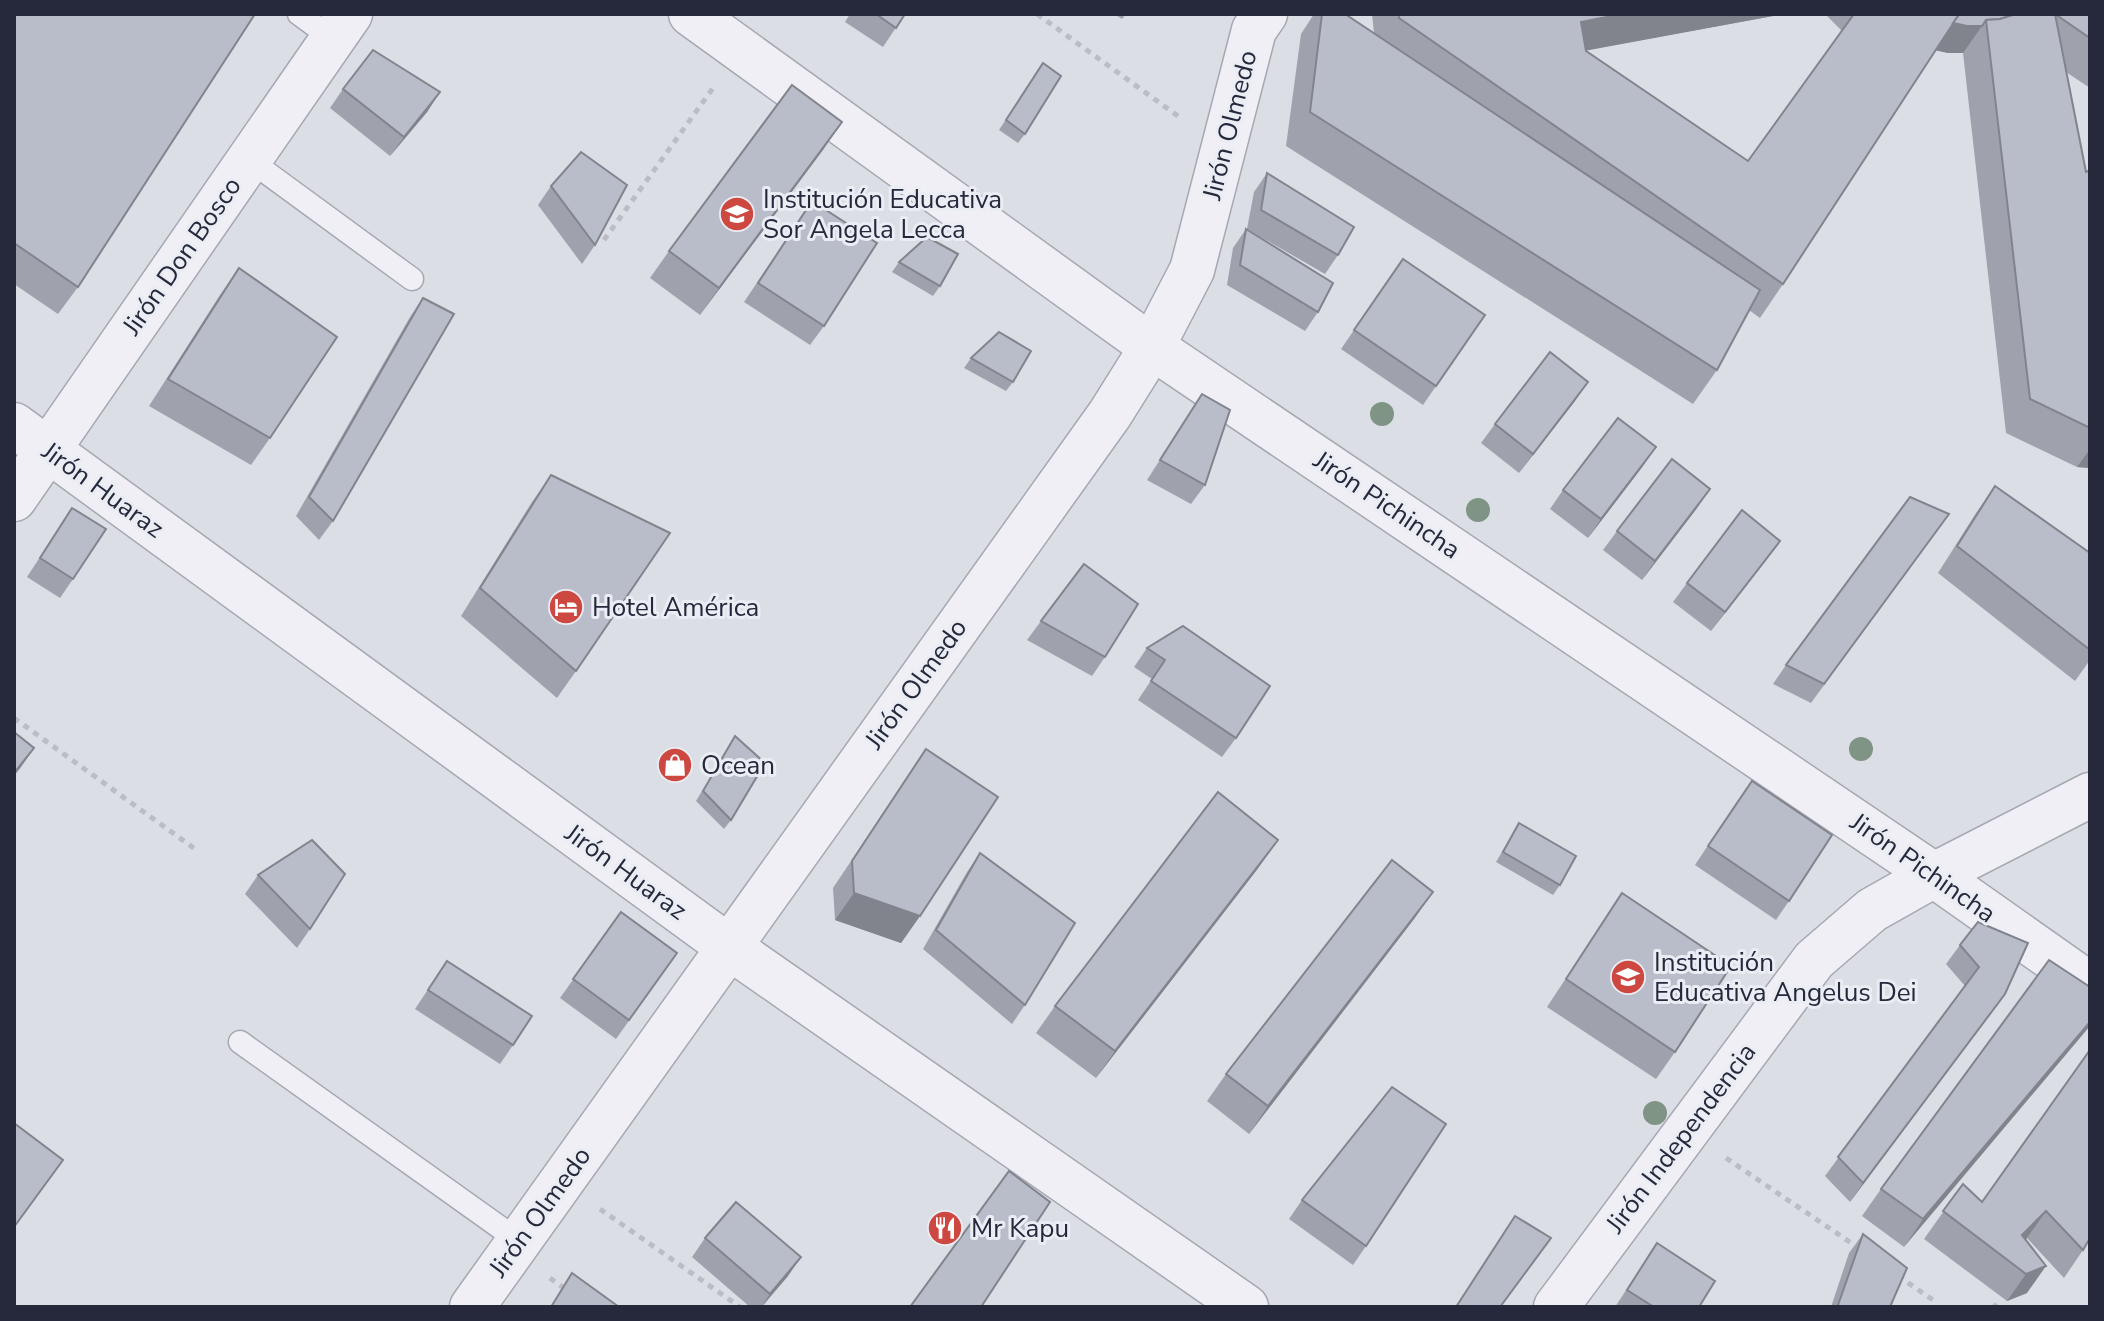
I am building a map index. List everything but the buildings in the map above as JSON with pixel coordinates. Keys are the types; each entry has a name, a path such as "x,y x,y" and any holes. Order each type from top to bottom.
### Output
{"street":[{"name":"Jirón Pichincha","path":"691,14 1152,347 1934,875 2090,985"},
{"name":"Jirón Olmedo","path":"472,1307 1110,414 1152,347 1192,270 1254,30 1265,14"},
{"name":"Jirón Don Bosco","path":"14,499 31,438 248,159 327,22"},
{"name":"Jirón Huaraz","path":"31,438 729,947 1246,1307"},
{"name":"Jirón Independencia","path":"1556,1307 1814,960 1872,910 2090,795"}],"lane":[{"path":"248,159 412,279"},
{"path":"240,1042 519,1241"}],"path":[{"path":"1037,14 1223,149"},
{"path":"604,240 741,50"},
{"path":"14,718 195,849"},
{"path":"1687,1131 1871,1257"},
{"path":"562,1182 740,1307"},
{"path":"1897,1275 1936,1302"}],"place":[{"name":"Institución Educativa Sor Angela Lecca","path":"737,214"},
{"name":"Hotel América","path":"566,607"},
{"name":"Ocean","path":"675,765"},
{"name":"Institución Educativa Angelus Dei","path":"1628,977"},
{"name":"Mr Kapu","path":"945,1228"}]}
